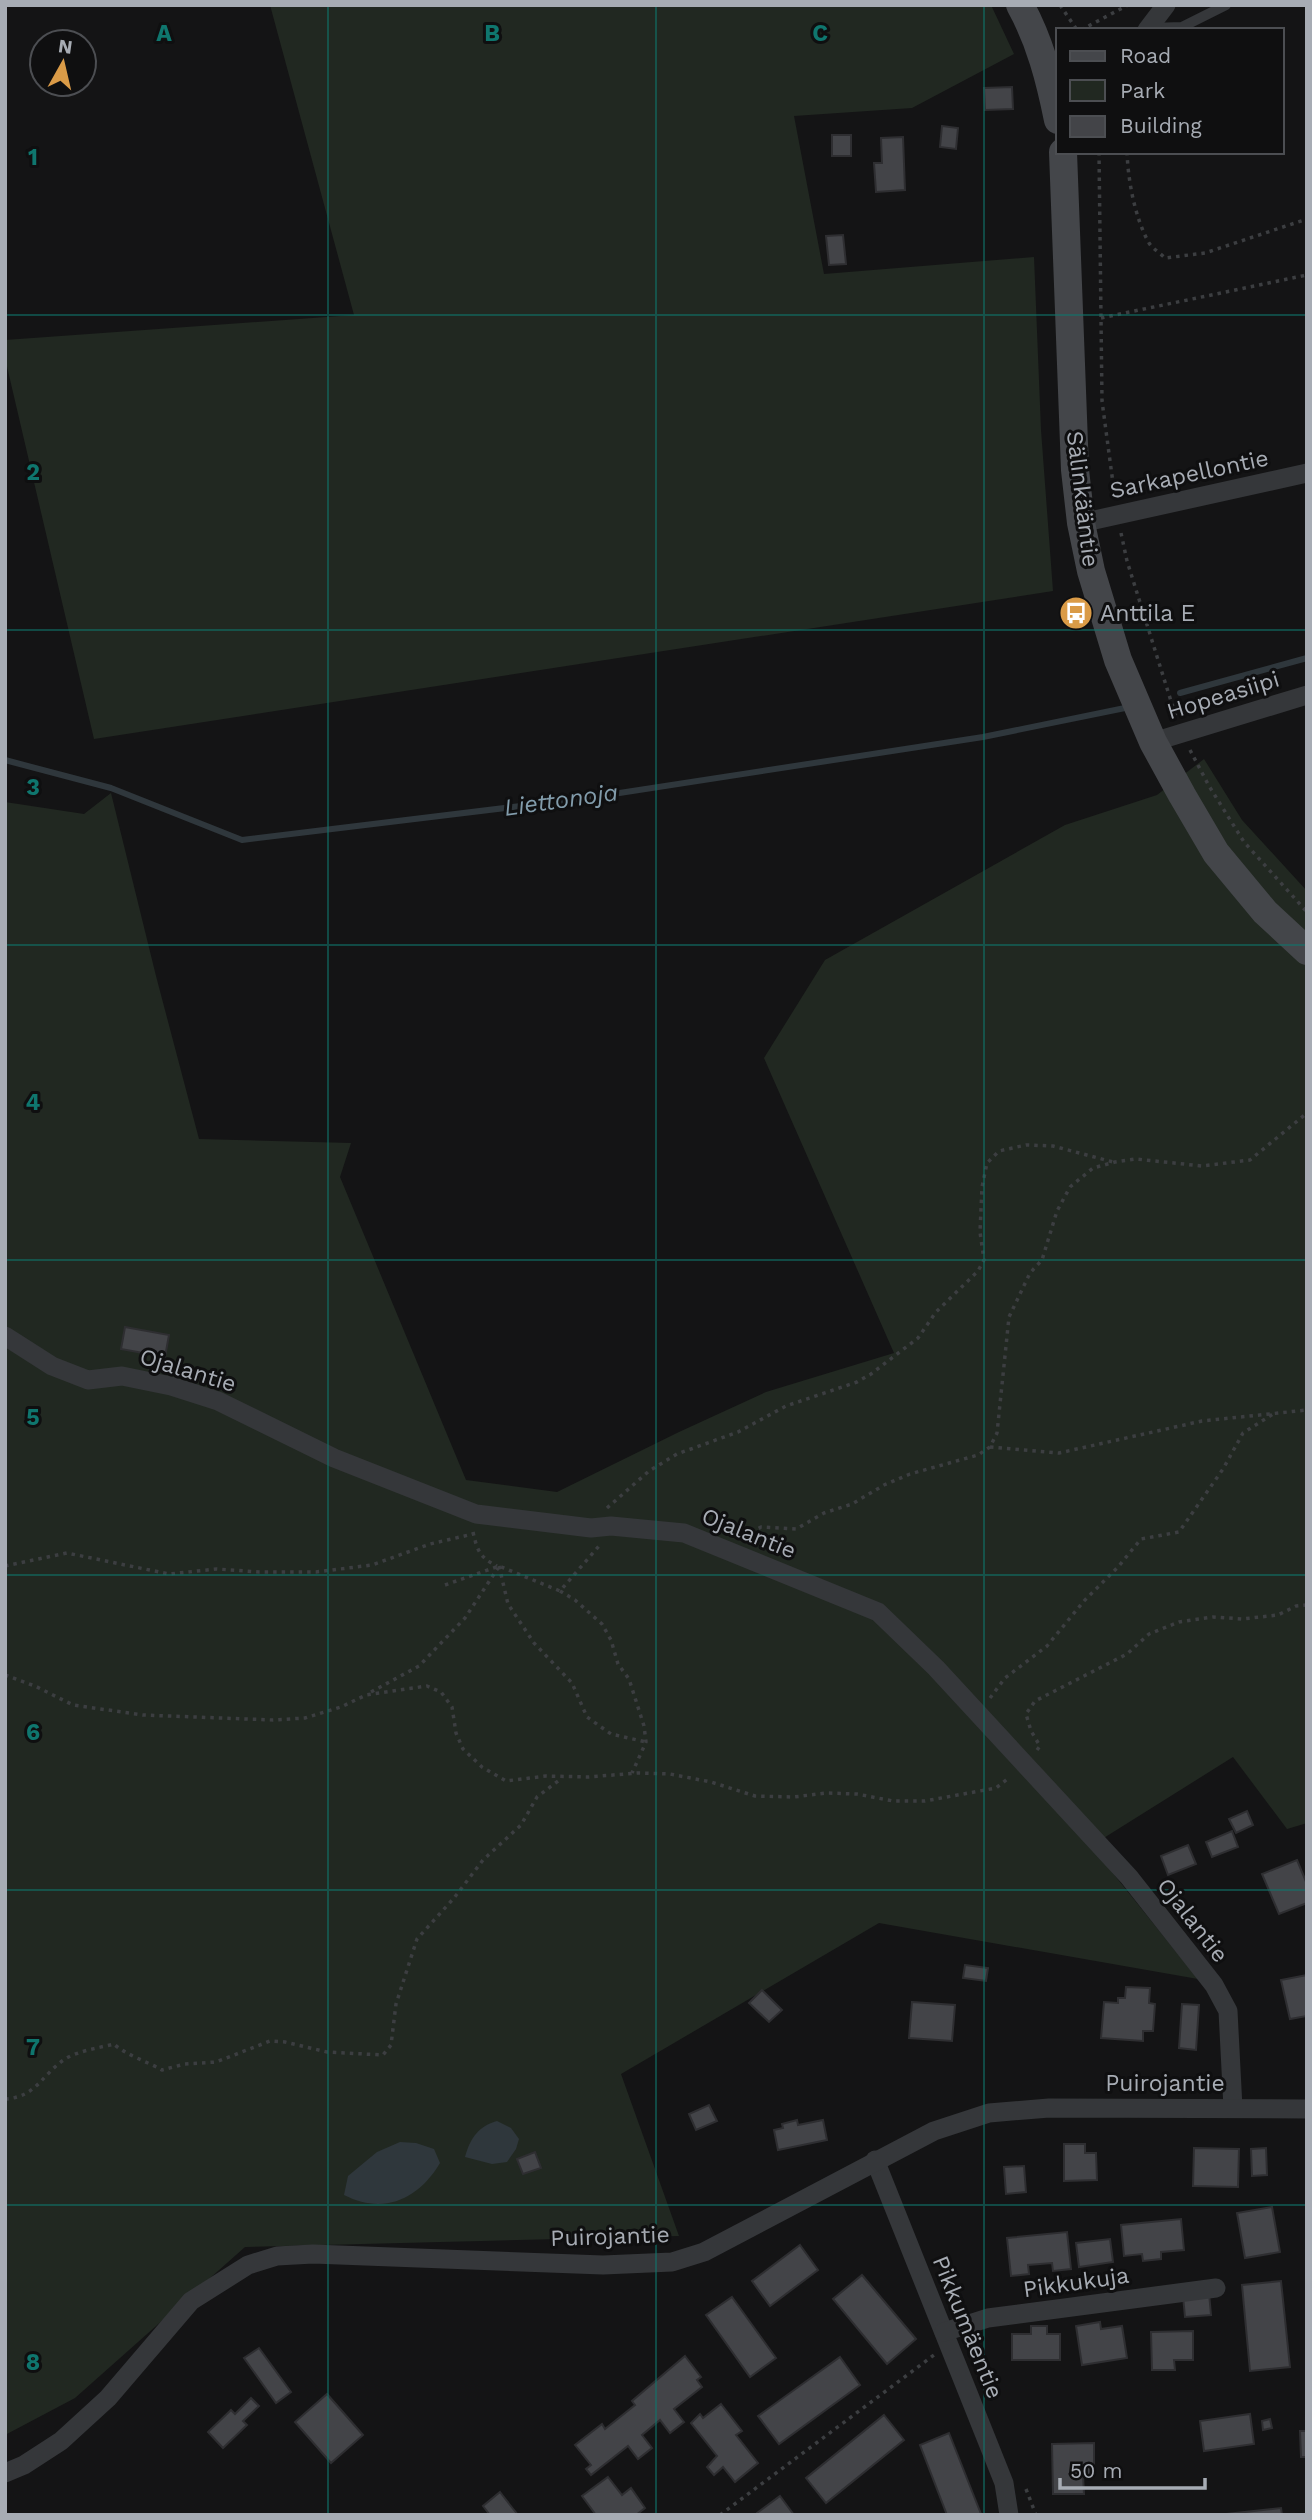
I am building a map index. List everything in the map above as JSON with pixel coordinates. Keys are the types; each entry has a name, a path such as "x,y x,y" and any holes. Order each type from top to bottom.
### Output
{"street":[{"path":"1020,5 1054,76 1056,98"},
{"path":"1149,28 1166,5"},
{"name":"Sälinkääntie","path":"1063,154 1075,470 1081,523 1091,571 1118,660 1153,742 1216,853 1265,912 1307,951"},
{"name":"Sarkapellontie","path":"1081,523 1307,472"},
{"name":"Hopeasiipi","path":"1153,742 1307,695"},
{"name":"Ojalantie","path":"5,1336 52,1366 88,1380 122,1376 171,1386 218,1401 334,1458 476,1514 591,1528 611,1526 684,1533 878,1612 936,1668 1129,1877 1214,1985 1228,2011 1233,2108"},
{"name":"Puirojantie","path":"5,2473 24,2465 61,2441 108,2398 191,2301 248,2266 277,2256 313,2254 603,2265 671,2262 704,2252 934,2131 989,2113 1049,2108 1307,2109"},
{"name":"Pikkumäentie","path":"875,2160 1004,2483 1009,2515"},
{"name":"Pikkukuja","path":"946,2338 988,2318 1216,2288"}],"lane":[{"path":"1165,28 1182,27 1226,5"}],"path":[{"path":"1060,5 1077,28"},
{"path":"1083,28 1128,5"},
{"path":"1099,154 1102,401 1126,561 1180,732 1244,842 1307,912"},
{"path":"1127,154 1127,168 1140,220 1150,246 1165,258 1205,253 1307,219"},
{"path":"1101,318 1307,275"},
{"path":"725,1548 761,1527 796,1528 824,1513 852,1504 884,1485 951,1461 978,1455 990,1447 997,1433 1009,1317 1030,1273 1042,1261 1057,1211 1070,1187 1093,1168 1136,1159 1202,1166 1250,1160 1307,1113"},
{"path":"591,1528 614,1500 649,1471 677,1454 738,1432 786,1406 857,1382 918,1338 936,1312 978,1271 984,1260 980,1232 982,1187 987,1163 999,1151 1026,1145 1053,1146 1115,1162"},
{"path":"990,1447 1059,1453 1202,1421 1307,1410"},
{"path":"978,1714 1005,1678 1047,1646 1141,1539 1179,1532 1223,1469 1243,1433 1272,1414"},
{"path":"476,1514 473,1534 477,1552 485,1560 559,1591 575,1600 602,1624 611,1640 618,1664 629,1679 644,1726 646,1742 632,1773"},
{"path":"559,1591 596,1551 611,1526"},
{"path":"5,1566 67,1553 169,1574 217,1569 316,1572 372,1565 429,1544 473,1534"},
{"path":"446,1585 499,1566"},
{"path":"5,1675 74,1705 144,1715 273,1720 304,1718 341,1707 419,1666 465,1618 499,1566"},
{"path":"499,1566 508,1604 534,1643 572,1683 587,1717 611,1734 646,1742"},
{"path":"366,1695 427,1686 441,1692 452,1707 456,1733 463,1749 482,1767 506,1782 546,1776 670,1774 755,1796 794,1797 826,1793 893,1801 925,1801 996,1788 1027,1766 1040,1746 1031,1731 1026,1714 1035,1701 1128,1654 1149,1634 1179,1622 1213,1617 1242,1619 1278,1615 1296,1606 1307,1605"},
{"path":"5,2099 21,2097 64,2059 114,2044 120,2050 142,2058 162,2070 185,2064 216,2062 270,2041 327,2052 383,2055 391,2045 396,2004 417,1938 454,1898 483,1860 521,1825 537,1797 564,1776"},
{"path":"720,2515 946,2338"}],"green space":[{"path":"270,5 991,5 1014,54 912,108 794,116 824,274 1034,257 1041,430 1053,591 94,739 5,358 5,340 354,315"},
{"path":"1204,759 1242,820 1307,891 1307,1823 1287,1829 1233,1757 1091,1846 1198,1979 879,1923 621,2074 679,2236 245,2247 75,2398 5,2435 5,802 84,814 111,793 199,1139 351,1143 340,1177 466,1480 557,1492 766,1392 894,1353 764,1058 825,960 1065,825 1157,795"}],"shaded area":[{"path":"497,2121 511,2128 519,2139 507,2162 492,2164 465,2157 476,2134"},
{"path":"400,2142 416,2143 434,2149 440,2163 421,2186 410,2195 386,2203 372,2204 344,2195 348,2176 377,2152"}],"building":[{"path":"1012,87 1013,109 985,110 984,88"},
{"path":"942,126 958,128 956,149 940,147"},
{"path":"832,135 851,135 851,156 832,156"},
{"path":"903,137 905,190 876,192 874,163 882,163 881,138"},
{"path":"843,235 846,264 829,265 826,236"},
{"path":"125,1327 169,1335 165,1357 121,1349"},
{"path":"1247,1811 1253,1825 1236,1833 1229,1819"},
{"path":"1232,1831 1238,1847 1212,1857 1206,1842"},
{"path":"1188,1845 1196,1864 1168,1875 1161,1856"},
{"path":"1297,1860 1307,1884 1307,1903 1279,1914 1262,1874"},
{"path":"965,1965 988,1968 986,1981 963,1978"},
{"path":"1307,1975 1307,2016 1290,2019 1281,1980"},
{"path":"1126,1987 1150,1988 1149,2003 1155,2004 1153,2031 1143,2031 1143,2041 1101,2038 1104,2002 1118,2003 1118,1998 1125,1998"},
{"path":"762,1990 782,2010 769,2022 749,2003"},
{"path":"912,2002 955,2005 952,2041 909,2038"},
{"path":"1182,2004 1199,2005 1196,2050 1179,2048"},
{"path":"709,2105 717,2121 696,2130 689,2114"},
{"path":"797,2120 798,2125 823,2120 827,2140 778,2150 774,2130 783,2128 782,2124"},
{"path":"1064,2144 1085,2144 1085,2153 1096,2153 1097,2180 1064,2181"},
{"path":"1194,2148 1239,2149 1238,2187 1193,2186"},
{"path":"1266,2148 1267,2175 1252,2176 1251,2149"},
{"path":"535,2152 541,2168 523,2174 517,2159"},
{"path":"1024,2166 1026,2192 1006,2194 1004,2167"},
{"path":"1272,2207 1280,2252 1245,2258 1237,2213"},
{"path":"1181,2219 1184,2250 1161,2252 1161,2259 1143,2261 1142,2254 1124,2256 1121,2225"},
{"path":"1067,2232 1071,2269 1053,2271 1052,2263 1028,2265 1029,2274 1011,2276 1007,2238"},
{"path":"1110,2239 1113,2262 1079,2267 1076,2243"},
{"path":"800,2245 818,2270 770,2306 752,2281"},
{"path":"862,2275 916,2339 887,2364 833,2299"},
{"path":"1281,2281 1290,2367 1250,2371 1242,2285"},
{"path":"1209,2293 1211,2315 1185,2317 1183,2296"},
{"path":"732,2297 776,2358 750,2377 706,2315"},
{"path":"1100,2322 1101,2329 1122,2326 1127,2358 1082,2365 1076,2326"},
{"path":"1031,2326 1047,2326 1047,2334 1060,2334 1060,2360 1012,2360 1012,2334 1031,2334"},
{"path":"1193,2331 1193,2360 1174,2360 1175,2370 1152,2370 1151,2332"},
{"path":"259,2348 291,2392 276,2403 244,2358"},
{"path":"685,2356 701,2377 697,2380 702,2387 674,2409 684,2422 670,2433 660,2420 642,2435 652,2448 638,2459 628,2446 591,2475 586,2469 591,2465 575,2445 602,2424 605,2429 635,2405 632,2401"},
{"path":"840,2357 860,2385 779,2444 758,2416"},
{"path":"327,2394 363,2435 331,2463 295,2422"},
{"path":"251,2398 259,2406 243,2421 247,2425 223,2448 208,2432 231,2410 235,2414"},
{"path":"721,2404 742,2431 736,2435 758,2463 735,2482 723,2467 714,2475 707,2467 717,2456 691,2423 700,2414 703,2418"},
{"path":"1250,2414 1254,2444 1204,2451 1200,2421"},
{"path":"884,2415 904,2440 826,2503 806,2478"},
{"path":"1270,2419 1272,2428 1263,2430 1262,2421"},
{"path":"1300,2431 1307,2431 1307,2457 1301,2457"},
{"path":"949,2433 981,2514 947,2515 920,2445"},
{"path":"1094,2443 1094,2475 1083,2475 1084,2494 1053,2494 1052,2444"},
{"path":"608,2477 622,2495 631,2488 645,2508 636,2515 596,2515 582,2496"},
{"path":"500,2492 518,2515 490,2515 483,2506"},
{"path":"780,2496 794,2515 758,2515 757,2513"},
{"path":"1281,2508 1282,2515 1227,2515 1227,2514"}],"waterway":[{"name":"Liettonoja","path":"1180,693 1307,658"},
{"name":"Liettonoja","path":"5,760 111,788 242,840 587,798 983,737 1125,708"}],"place":[{"name":"Anttila E","path":"1076,613"}]}
